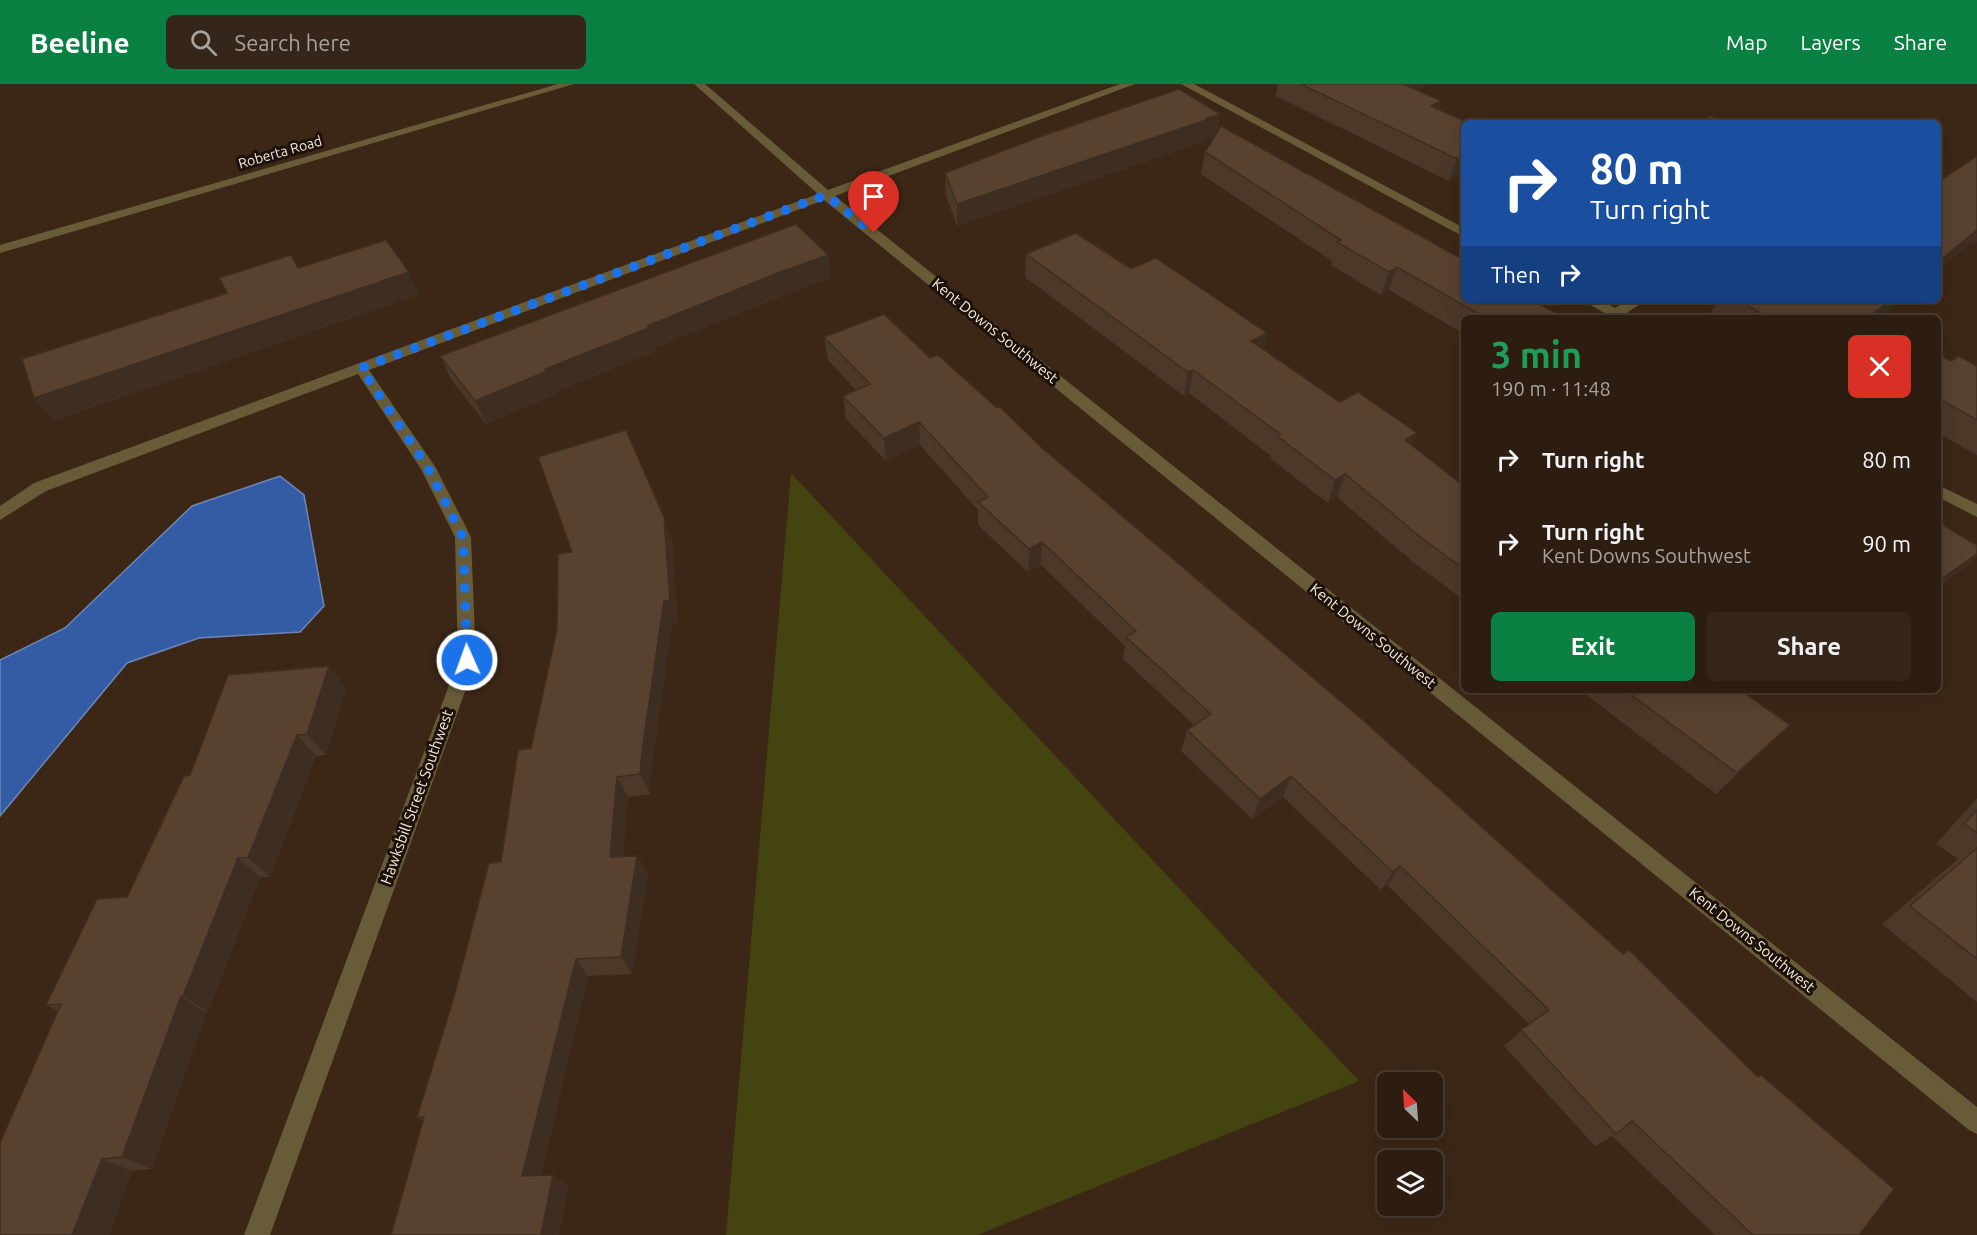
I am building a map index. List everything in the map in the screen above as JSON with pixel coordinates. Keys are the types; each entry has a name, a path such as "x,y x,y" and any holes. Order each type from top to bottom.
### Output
{"street":[{"name":"Roberta Road","path":"0,249 569,84"},
{"name":"Kent Downs Southwest","path":"699,84 826,195 1977,1122"},
{"path":"0,514 40,487 1130,84"},
{"path":"1185,84 1461,231"},
{"path":"1595,303 1617,315"},
{"path":"1620,315 1635,303"},
{"name":"Hawksbill Street Southwest","path":"257,1235 467,660 463,537 428,468 361,368"},
{"path":"1941,492 1977,511"}],"shaded area":[{"path":"791,473 1359,1081 977,1235 726,1235"}],"water":[{"path":"280,476 304,495 324,606 300,632 199,638 127,663 0,816 0,660 65,628 192,506"}],"building":[{"path":"1301,84 1404,84 1441,101 1431,106 1462,120 1461,157 1457,159"},
{"path":"1179,89 1220,114 957,204 945,173 1042,136"},
{"path":"1711,116 1720,120 1704,120"},
{"path":"1221,126 1461,258 1461,303 1537,303 1560,315 1481,315 1397,267 1389,272 1337,242 1341,240 1205,152"},
{"path":"1977,156 1977,230 1941,260 1941,180"},
{"path":"796,224 828,255 647,326 649,328 545,369 547,371 475,401 440,356"},
{"path":"1076,233 1131,269 1156,258 1267,333 1251,341 1340,402 1358,392 1417,433 1405,440 1461,484 1461,567 1423,539 1345,474 1335,480 1277,436 1280,434 1193,370 1188,372 1026,254"},
{"path":"386,240 409,272 34,398 22,359 227,293 219,278 291,255 298,268"},
{"path":"1743,303 1886,303 1872,315 1764,315"},
{"path":"884,314 930,358 938,355 997,408 1000,407 1041,447 1365,722 1623,954 1629,950 1758,1077 1761,1075 1894,1189 1859,1235 1753,1235 1632,1121 1616,1134 1521,1030 1549,1010 1400,866 1393,872 1291,776 1260,799 1187,730 1211,714 1126,637 1136,631 1042,542 1029,549 978,502 988,497 919,422 884,438 843,396 870,384 824,337"},
{"path":"1941,356 1951,361 1959,356 1977,366 1977,420 1941,400"},
{"path":"626,430 664,517 670,600 664,601 640,774 617,777 610,857 637,856 621,957 576,959 522,1176 553,1175 541,1235 391,1235 424,1117 417,1117 454,997 489,863 501,862 518,750 531,748 557,629 558,554 572,552 538,457"},
{"path":"1941,524 1977,545 1977,554 1941,579"},
{"path":"329,666 307,734 297,735 248,858 238,858 183,996 181,996 122,1157 102,1159 72,1235 0,1235 0,1143 61,1004 46,1005 97,899 127,897 184,776 190,775 228,675"},
{"path":"1629,693 1744,693 1790,725 1737,773"},
{"path":"1977,810 1977,833 1964,824"},
{"path":"1977,848 1977,959 1910,906"}],"route":[{"path":"467,660 463,537 428,468 361,368 826,195 874,233"}]}
